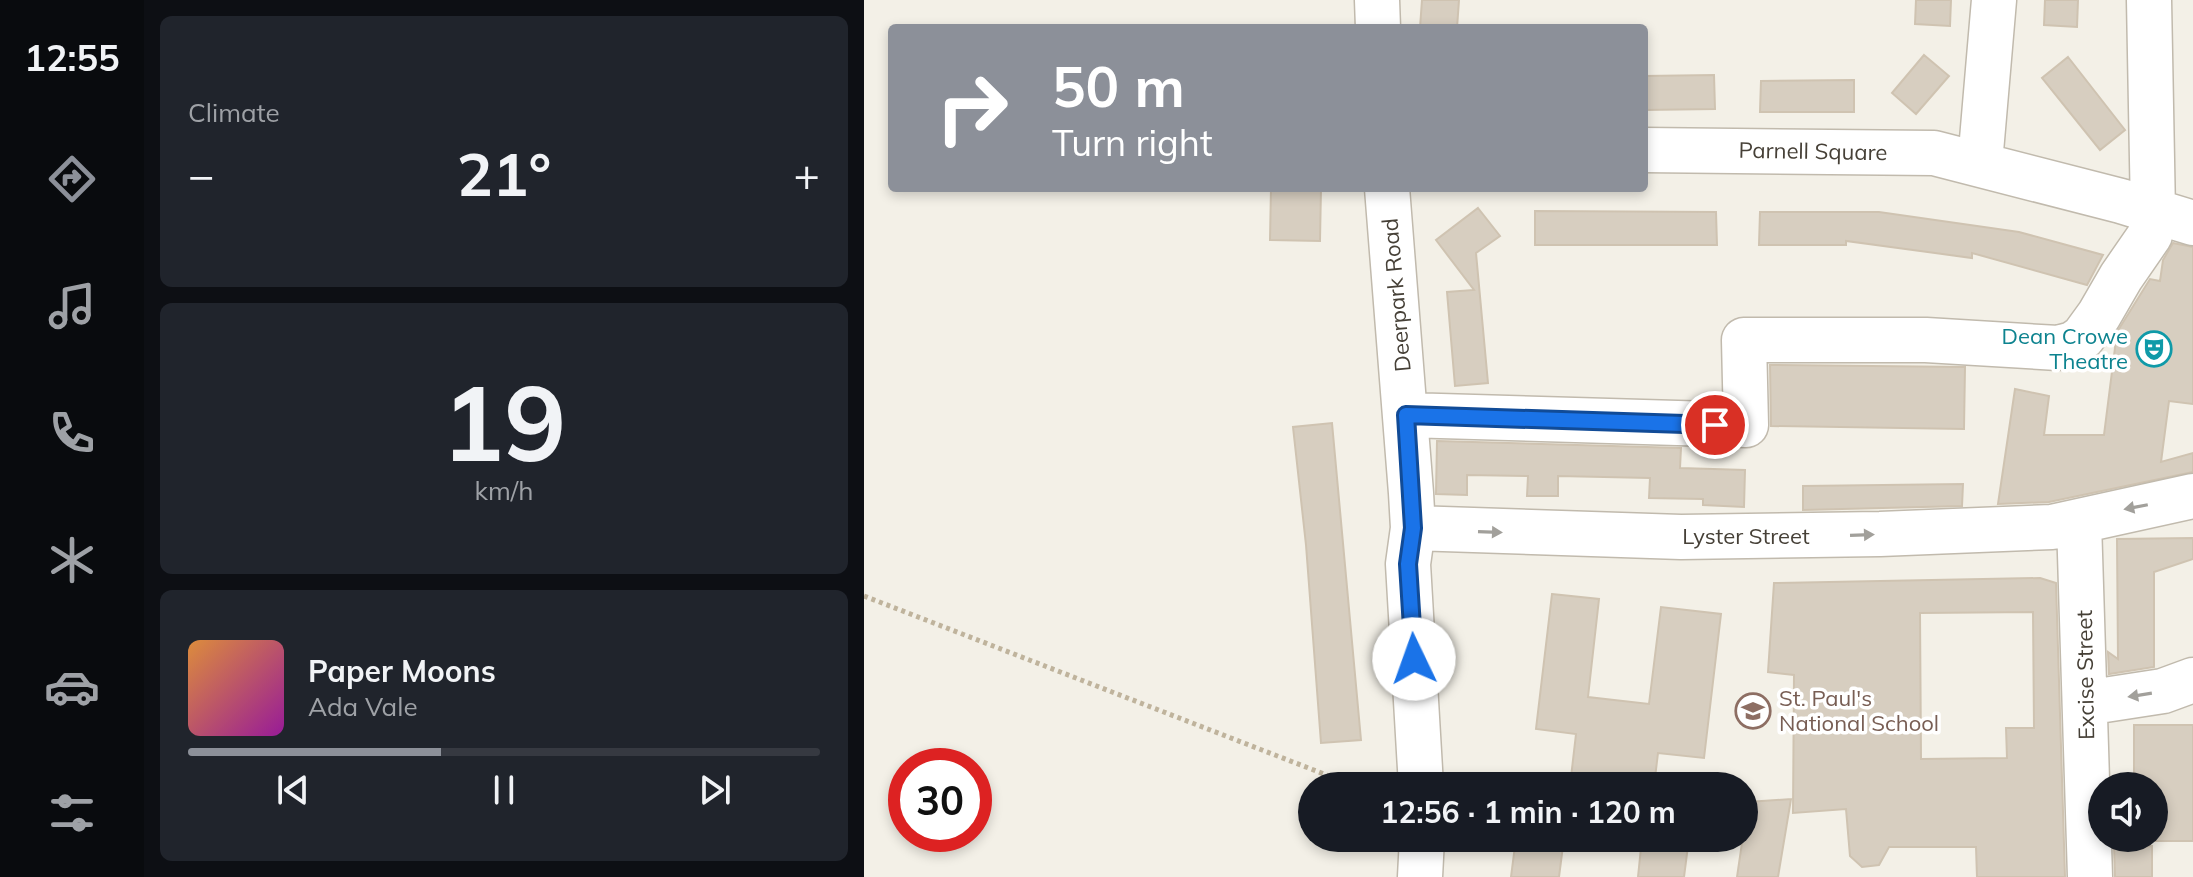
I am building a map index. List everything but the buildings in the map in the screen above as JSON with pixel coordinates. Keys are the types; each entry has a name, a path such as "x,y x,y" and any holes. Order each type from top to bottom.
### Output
{"street":[{"path":"1377,0 1378,24"},
{"path":"1980,163 1994,0"},
{"path":"1406,415 1746,425 1744,340 1926,340 2058,348 2083,337 2164,215 2149,0"},
{"name":"Parnell Square","path":"1648,150 1934,153 2164,215"},
{"name":"Deerpark Road","path":"1387,192 1413,528 1408,564 1420,772"},
{"name":"Lyster Street","path":"1413,528 1764,538 2052,527 2193,496"},
{"name":"Excise Street","path":"2079,522 2090,877"},
{"path":"2085,703 2163,691 2193,680"},
{"path":"1420,877 1421,852"}],"path":[{"path":"864,596 1319,772"}],"place":[{"name":"Dean Crowe Theatre","path":"2154,349"},
{"name":"St. Paul's National School","path":"1753,711"}],"route":[{"path":"1414,659 1408,564 1413,528 1406,415 1715,425"}]}
